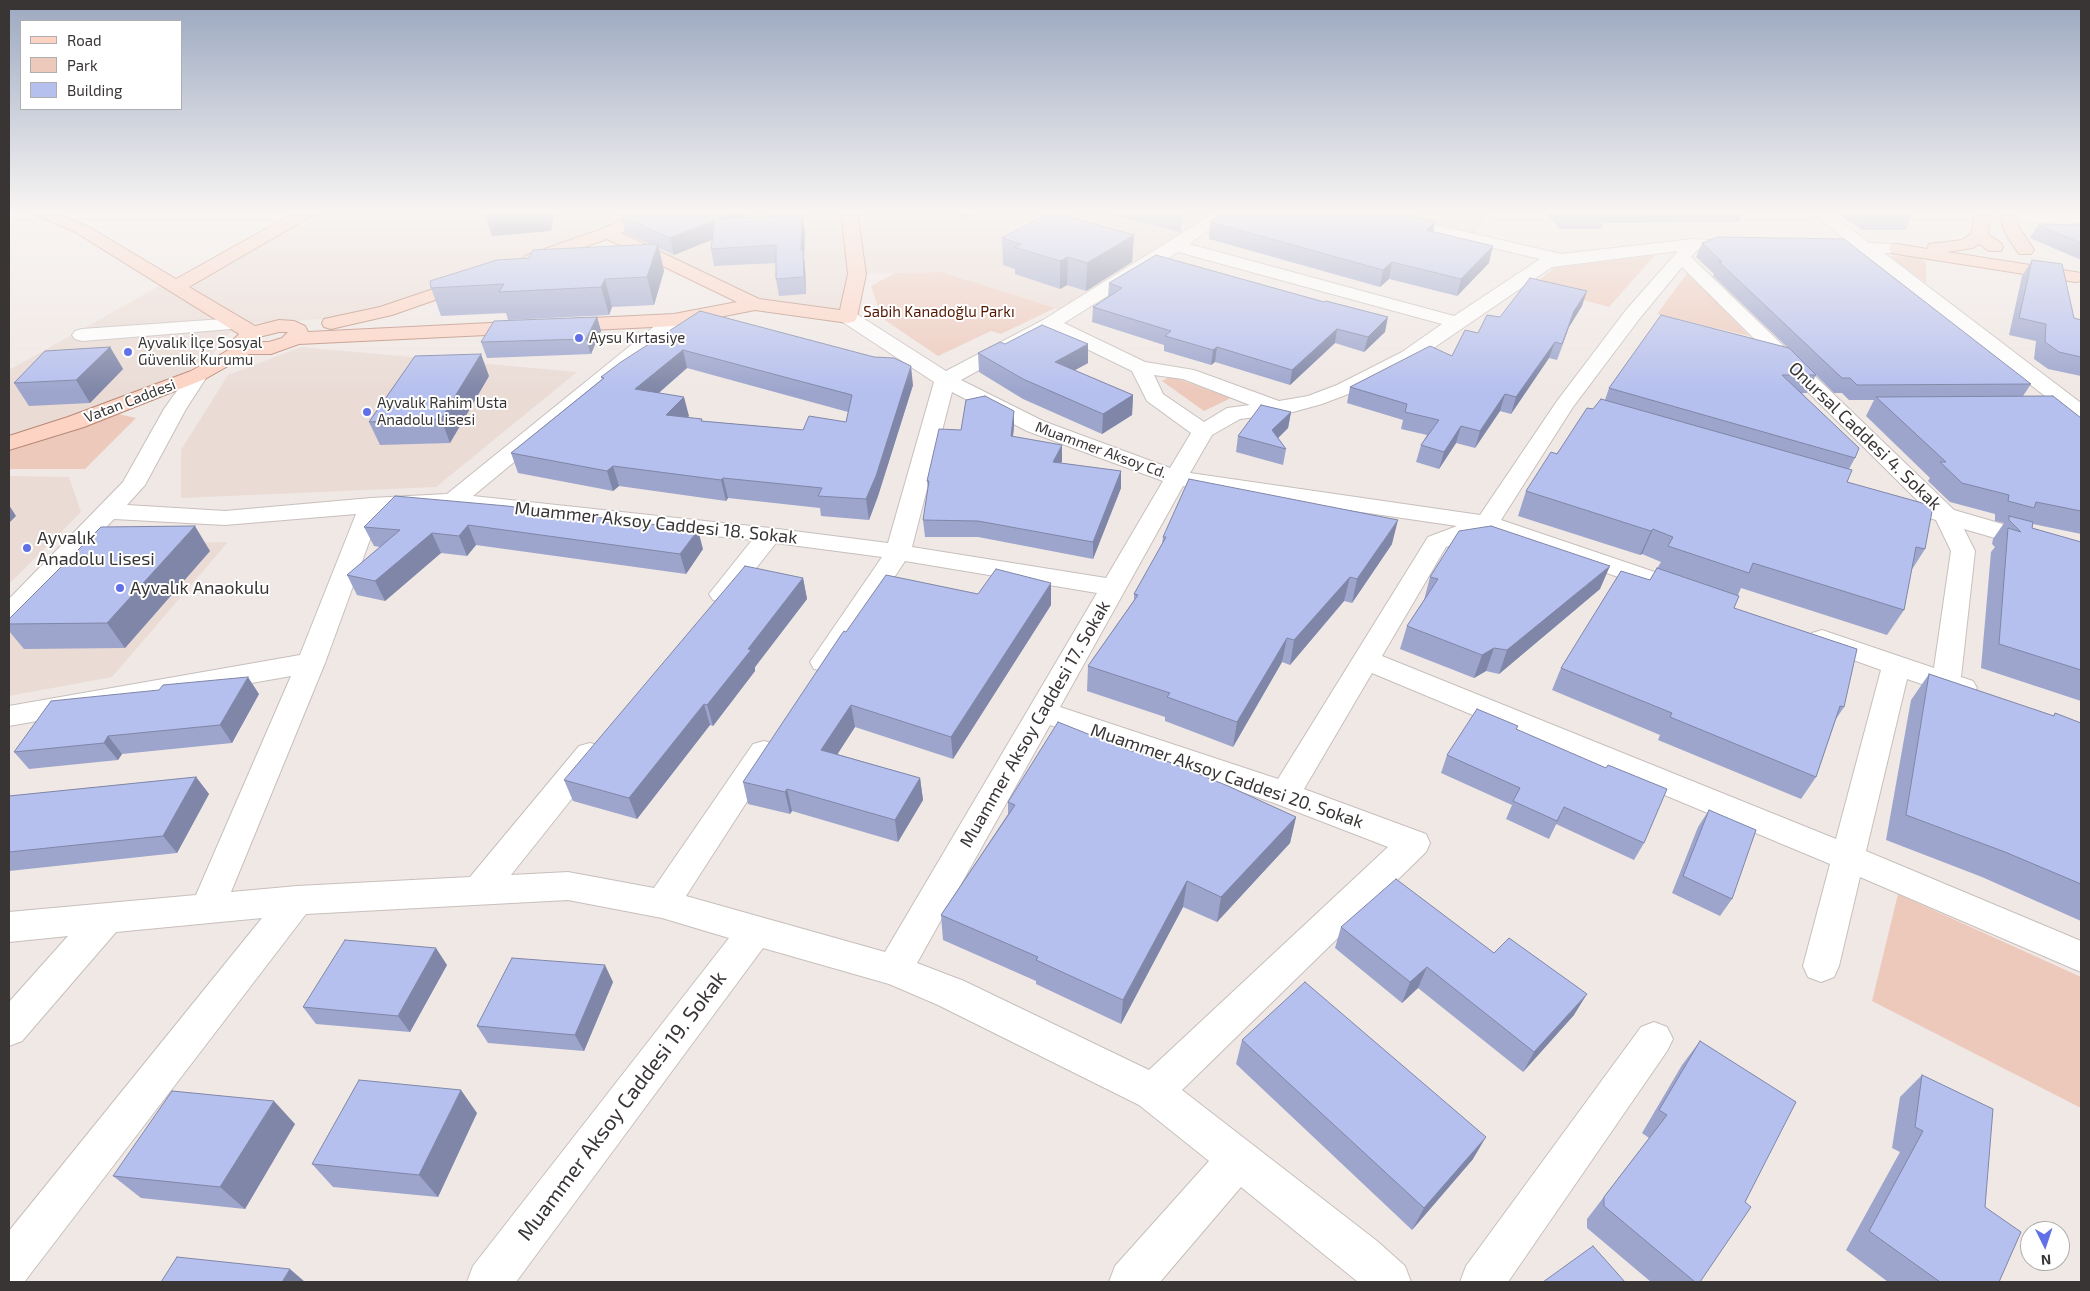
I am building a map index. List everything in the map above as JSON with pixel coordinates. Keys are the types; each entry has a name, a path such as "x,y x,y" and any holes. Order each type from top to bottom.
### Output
{"main road":[{"path":"154,272 177,286 245,335"},
{"path":"177,286 201,272"},
{"path":"689,272 755,304 848,317 857,272"},
{"path":"2066,272 2079,274"},
{"path":"297,334 385,311 487,275"},
{"path":"297,334 674,320 755,304"},
{"name":"Vatan Caddesi","path":"9,442 76,422 198,375 245,335 279,326 294,327 297,334"}],"street":[{"path":"810,683 898,552 945,380 1050,324 1133,272"},
{"path":"1249,272 1450,328"},
{"path":"1140,367 1154,397 1203,430 1235,413 1293,406 1344,389 1409,356 1530,272"},
{"path":"1286,794 1437,542 1487,522 1642,316 1672,272"},
{"name":"Onursal Caddesi 4. Sokak","path":"1708,272 1778,351 1946,516 1963,551 1946,682"},
{"path":"1898,272 2078,409"},
{"name":"Muammer Aksoy Cd.","path":"848,317 945,380 1035,426 1176,478 1487,522 1710,600"},
{"path":"453,501 674,320"},
{"path":"1050,324 1140,367 1187,374 1273,407"},
{"path":"82,335 245,335"},
{"path":"1742,342 1778,351"},
{"path":"9,614 133,485 175,409 198,375"},
{"path":"2042,406 2078,409"},
{"path":"1837,408 1866,408"},
{"name":"Muammer Aksoy Caddesi 17. Sokak","path":"894,970 1203,430"},
{"name":"Muammer Aksoy Caddesi 18. Sokak","path":"107,511 225,518 371,505 453,501 770,535 898,552 1113,587"},
{"path":"1898,502 2081,555"},
{"path":"208,908 311,663 371,505"},
{"path":"704,615 770,535"},
{"path":"1803,632 1982,695"},
{"path":"1366,660 1847,857 2081,956"},
{"path":"9,716 311,663"},
{"path":"1821,966 1896,665"},
{"name":"Muammer Aksoy Caddesi 20. Sokak","path":"1041,711 1286,794 1414,843 1153,1092"},
{"path":"662,904 777,732"},
{"path":"479,890 605,736"},
{"path":"9,927 298,900 568,886 662,904 894,970 950,993 1153,1092 1362,1256 1389,1282"},
{"path":"9,1265 298,900"},
{"path":"9,1029 107,917"},
{"name":"Muammer Aksoy Caddesi 19. Sokak","path":"489,1282 756,930"},
{"path":"1482,1282 1654,1039"},
{"path":"1132,1282 1238,1159"}],"shaded area":[{"path":"201,272 496,272 385,311 341,318 237,324 198,375 77,422 9,443 9,370 168,281 177,286"},
{"path":"689,272 931,272 857,274 848,317 755,304"},
{"path":"942,272 1132,272 1069,313"},
{"name":"Ayvalık Rahim Usta Anadolu Lisesi","path":"301,347 577,372 436,487 181,498 181,450 228,375"},
{"name":"Ayvalık Anadolu Lisesi","path":"9,476 69,477 81,512 9,584"},
{"name":"Ayvalık Anaokulu","path":"228,542 112,677 9,696 9,630 92,545"}],"green space":[{"name":"Sabih Kanadoğlu Parkı","path":"942,272 1055,308 1001,334 991,331 938,356 886,321 877,304 871,286 895,273"},
{"path":"1549,272 1640,272 1609,307 1532,286"},
{"path":"1688,272 1749,336 1657,314"},
{"path":"1911,272 1926,272 1926,283"},
{"path":"1171,376 1231,398 1204,411 1162,381"},
{"path":"113,413 136,418 85,469 9,469 9,448"},
{"path":"1898,894 2081,977 2081,1108 1872,1001"}],"building":[{"path":"458,272 649,272 647,277 605,279 601,287 499,292 504,284 431,288 430,281"},
{"path":"776,272 804,272 804,277 776,279"},
{"path":"1127,272 1218,272 1324,302 1388,317 1368,337 1337,329 1292,370 1217,347 1213,350 1165,336 1171,331 1093,307 1122,288 1109,283"},
{"path":"1434,272 1468,272 1461,279"},
{"path":"1730,272 1887,272 2031,384 1857,385 1850,378 1842,378"},
{"path":"2029,272 2064,272 2074,318 2081,320 2081,357 2059,352 2045,342 2046,324 2019,318"},
{"path":"1530,278 1587,291 1574,311 1562,344 1555,342 1516,397 1505,394 1480,431 1461,426 1444,452 1421,445 1439,420 1405,412 1407,404 1350,387 1430,346 1452,356 1465,330 1478,333 1487,315 1500,317"},
{"path":"700,311 874,357 894,358 911,366 876,476 866,499 818,496 822,488 723,478 721,480 613,466 607,471 511,453 621,362","holes":["683,350 852,395 846,422 809,416 803,430 701,421 702,419 666,415 684,397 635,389"]},
{"path":"1661,315 1789,348 1816,375 1782,375 1859,448 1855,458 1609,388"},
{"path":"597,317 586,339 481,342 494,321"},
{"path":"1042,325 1088,344 1055,362 1133,395 1103,414 1023,379 978,353 1000,342 1005,344"},
{"path":"110,347 76,380 14,383 45,351"},
{"path":"481,354 441,419 369,422 415,356"},
{"path":"985,396 1014,411 1011,436 1062,445 1053,462 1121,471 1093,542 978,521 923,520 929,481 927,481 939,429 961,430 966,400"},
{"path":"2053,396 2081,418 2081,511 2036,502 2034,508 2008,501 2009,495 1962,483 1940,462 1946,462 1876,397"},
{"path":"1601,399 1852,470 1847,482 1933,506 1925,549 1916,547 1904,610 1753,563 1749,573 1668,546 1673,537 1653,529 1651,531 1526,491 1551,452 1557,454 1587,408 1593,409"},
{"path":"1261,405 1291,412 1272,430 1286,449 1238,436"},
{"path":"1189,479 1398,520 1357,579 1350,577 1294,640 1287,638 1237,722 1167,697 1170,693 1088,666 1138,595 1134,594 1166,537 1163,537"},
{"path":"395,496 507,506 698,530 680,554 468,525 459,536 432,533 375,581 347,575 400,530 364,527"},
{"path":"2009,516 2033,522 2032,528 2081,542 2081,670 1999,644 2008,528 2021,532 2009,520"},
{"path":"195,526 107,623 9,624 9,619 101,527"},
{"path":"1491,526 1610,566 1507,650 1494,648 1482,655 1407,626 1438,579 1430,577 1459,531"},
{"path":"745,566 803,578 748,649 751,650 707,705 704,704 629,798 564,780"},
{"path":"1657,568 1739,596 1734,608 1857,649 1844,707 1840,706 1816,777 1670,717 1672,713 1561,668 1621,571 1650,580"},
{"path":"996,569 1051,583 951,737 851,705 821,750 920,778 895,820 787,789 785,792 743,782 841,635 844,631 846,632 886,575 978,594"},
{"path":"1929,674 2054,716 2055,713 2081,723 2081,884 2005,852 1906,815"},
{"path":"248,677 220,725 108,736 104,743 14,752 51,701 159,690 163,685"},
{"path":"1477,709 1518,726 1516,729 1606,768 1608,765 1667,789 1644,843 1564,807 1557,821 1513,801 1520,788 1447,755"},
{"path":"1058,722 1133,752 1135,748 1228,786 1296,817 1221,897 1187,881 1123,1000 1036,960 1038,957 941,915 1015,805 1008,802"},
{"path":"196,777 163,836 9,852 9,796"},
{"path":"1709,810 1756,830 1732,899 1683,876"},
{"path":"1396,879 1494,953 1509,938 1587,994 1534,1052 1427,967 1410,982 1341,927"},
{"path":"345,940 436,948 398,1016 303,1007"},
{"path":"512,958 605,965 575,1035 477,1026"},
{"path":"1305,982 1486,1137 1424,1208 1242,1040"},
{"path":"1700,1041 1796,1102 1745,1202 1751,1207 1700,1282 1695,1282 1604,1206 1604,1197 1667,1115 1659,1110"},
{"path":"1922,1075 1993,1109 1985,1207 2020,1231 1999,1282 1940,1282 1869,1231 1923,1131 1915,1127"},
{"path":"359,1080 461,1090 419,1175 312,1164"},
{"path":"172,1091 274,1101 220,1187 113,1176"},
{"path":"1593,1246 1625,1282 1543,1282"},
{"path":"177,1257 290,1269 282,1282 161,1282"}],"place":[{"name":"Aysu Kırtasiye","path":"579,338"},
{"name":"Ayvalık İlçe Sosyal Güvenlik Kurumu","path":"128,352"},
{"name":"Ayvalık Rahim Usta Anadolu Lisesi","path":"367,412"},
{"name":"Ayvalık Anadolu Lisesi","path":"27,548"},
{"name":"Ayvalık Anaokulu","path":"120,588"}]}
